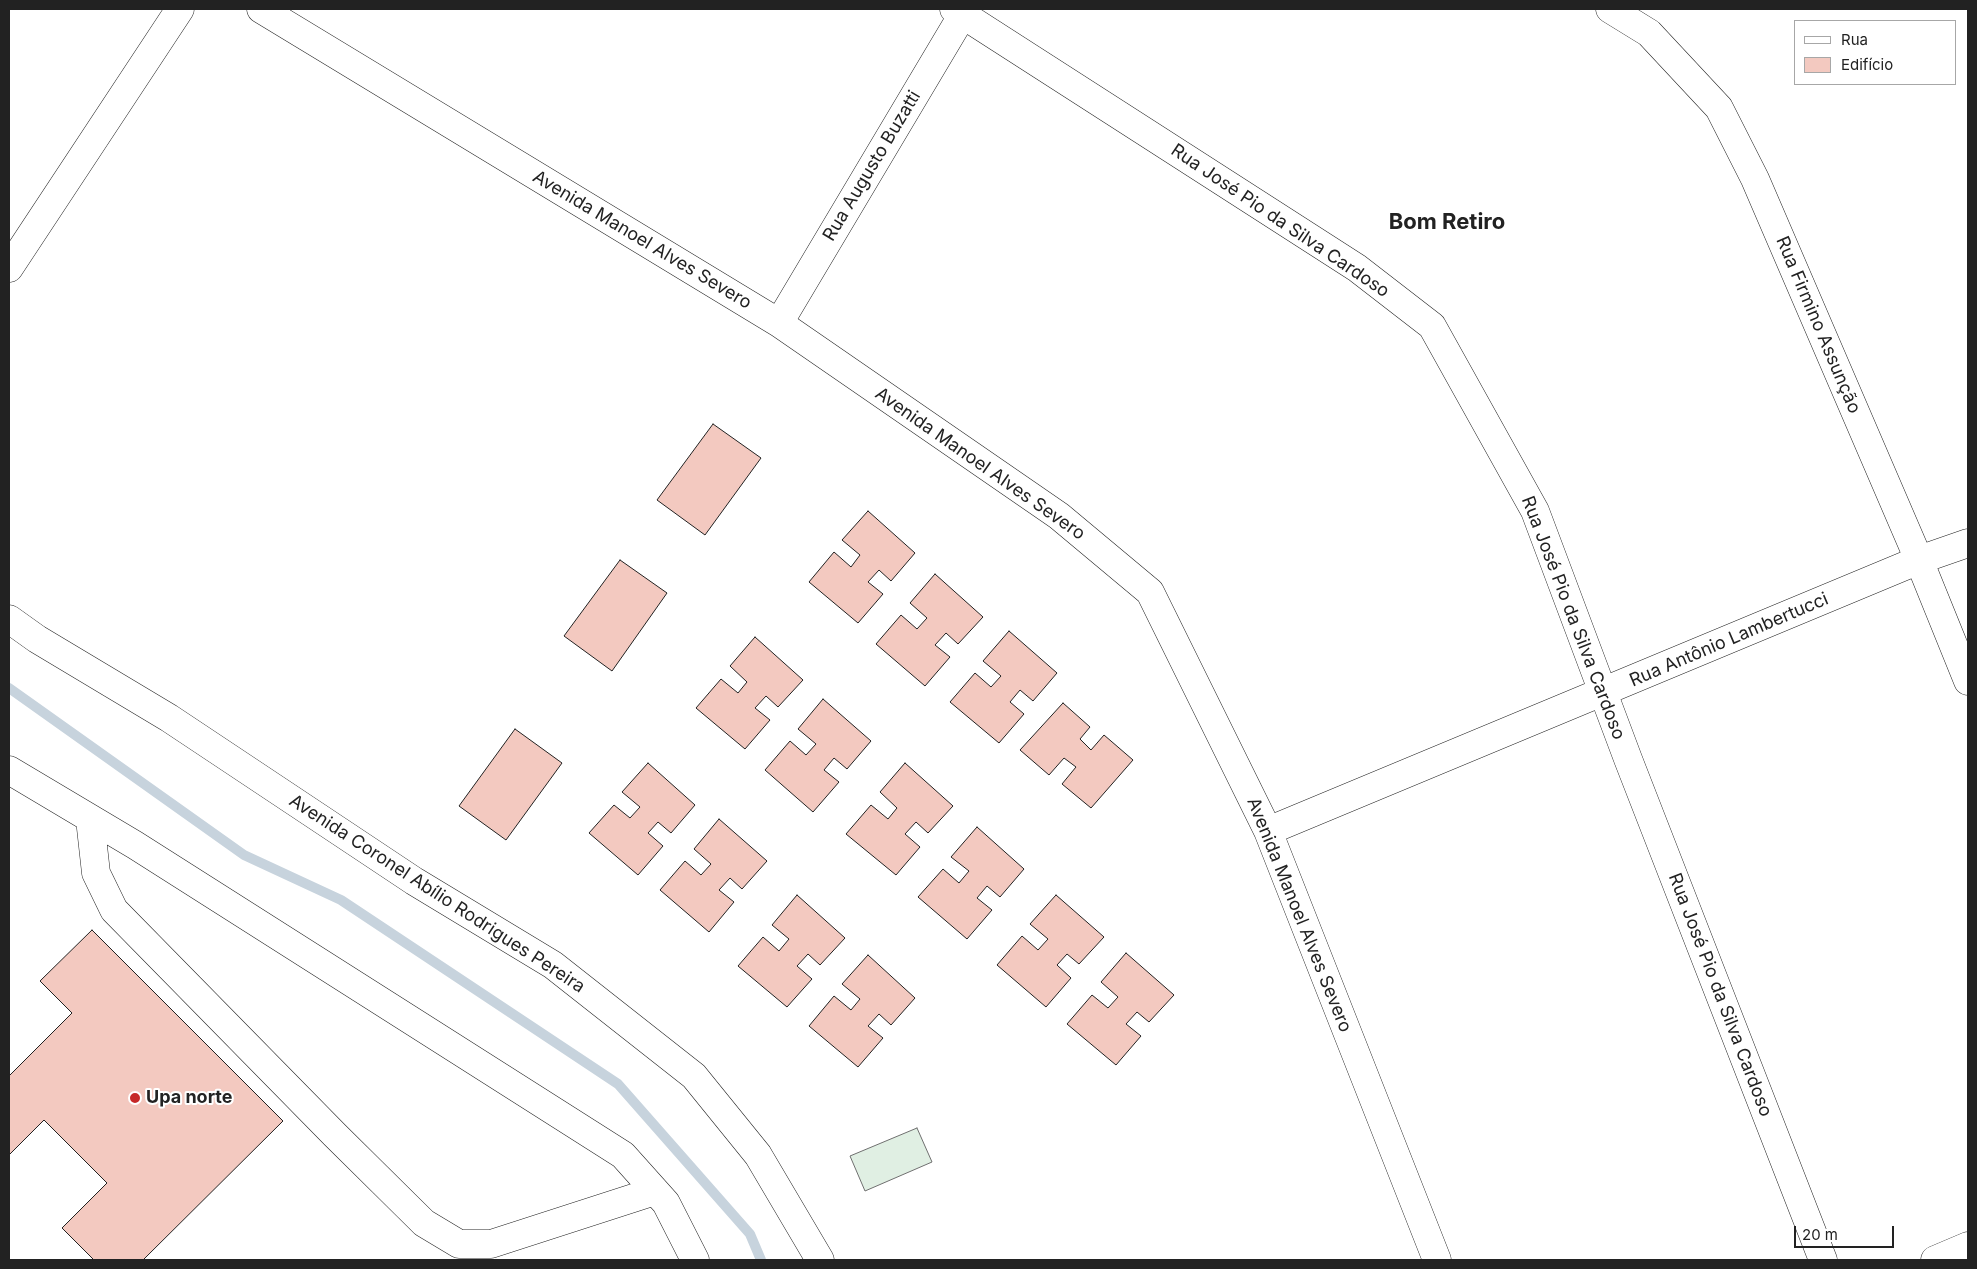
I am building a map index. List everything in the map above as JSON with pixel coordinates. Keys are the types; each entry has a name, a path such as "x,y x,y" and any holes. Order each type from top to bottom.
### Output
{"street":[{"path":"9,268 180,9"},
{"name":"Avenida Manoel Alves Severo","path":"260,9 779,323 1059,516 1150,592 1268,831 1436,1260"},
{"name":"Rua Firmino Assunção","path":"1610,9 1649,33 1719,108 1759,188 1919,560 1968,681"},
{"name":"Rua Augusto Buzatti","path":"779,323 961,11"},
{"name":"Rua José Pio da Silva Cardoso","path":"961,11 1357,268 1432,326 1535,511 1603,693 1823,1260"},
{"name":"Rua Antônio Lambertucci","path":"1268,831 1919,560 1968,543"},
{"name":"Avenida Coronel Abílio Rodrigues Pereira","path":"9,619 37,639 169,718 414,881 553,966 694,1076 758,1155 820,1260"},
{"path":"9,770 236,909 623,1155 666,1203 695,1260"},
{"path":"90,819 96,873 114,910 424,1223 459,1244 491,1244 655,1190"},
{"path":"1935,1260 1968,1246"}],"green space":[{"path":"917,1128 932,1162 865,1191 850,1156"}],"building":[{"path":"713,424 761,458 705,535 657,500"},
{"path":"868,511 915,553 891,581 879,570 868,582 883,594 858,623 809,582 834,552 851,567 860,555 842,540"},
{"path":"620,560 667,593 612,671 564,636"},
{"path":"935,574 983,617 958,644 946,633 935,645 950,657 925,686 876,644 901,615 917,629 927,618 910,603"},
{"path":"1009,631 1057,673 1033,701 1020,690 1010,702 1024,714 999,743 950,702 975,673 991,687 1001,676 983,661"},
{"path":"755,637 803,680 778,707 766,696 755,708 770,720 745,749 696,708 721,679 738,693 747,682 730,666"},
{"path":"823,699 871,741 847,769 834,758 824,770 839,782 813,812 765,770 790,741 806,755 816,744 798,729"},
{"path":"1063,703 1090,727 1080,739 1091,750 1104,735 1133,760 1091,808 1062,784 1076,767 1064,758 1049,775 1020,750"},
{"path":"515,729 562,763 506,840 459,806"},
{"path":"648,763 695,805 671,833 658,822 648,833 663,846 638,875 589,833 614,805 630,818 640,807 622,792"},
{"path":"905,763 953,806 928,833 916,822 905,834 920,847 896,875 846,834 871,805 888,819 897,808 880,792"},
{"path":"719,819 767,861 742,889 730,878 719,890 734,902 709,932 660,890 685,861 701,875 711,864 694,849"},
{"path":"977,827 1024,869 1000,897 987,886 977,898 992,910 967,939 918,897 943,869 959,883 969,871 951,857"},
{"path":"797,895 845,938 820,965 808,954 797,966 812,979 787,1007 738,966 763,937 779,951 789,939 772,925"},
{"path":"1056,895 1104,937 1079,964 1067,954 1057,965 1071,978 1046,1007 997,965 1022,936 1038,950 1048,939 1030,924"},
{"name":"Upa norte","path":"92,930 283,1121 143,1260 94,1260 62,1228 107,1183 44,1120 9,1155 9,1076 72,1013 40,981"},
{"path":"1126,953 1174,995 1149,1022 1137,1012 1126,1024 1141,1036 1116,1065 1067,1024 1092,995 1108,1008 1118,997 1101,982"},
{"path":"868,955 915,998 891,1025 879,1014 868,1026 883,1038 858,1067 809,1026 834,996 851,1010 860,999 842,984"}],"waterway":[{"path":"9,688 244,855 341,900 618,1084 750,1234 761,1260"}],"place":[{"name":"Upa norte","path":"135,1098"}],"district":[{"name":"Bom Retiro","path":"1447,222"}]}
